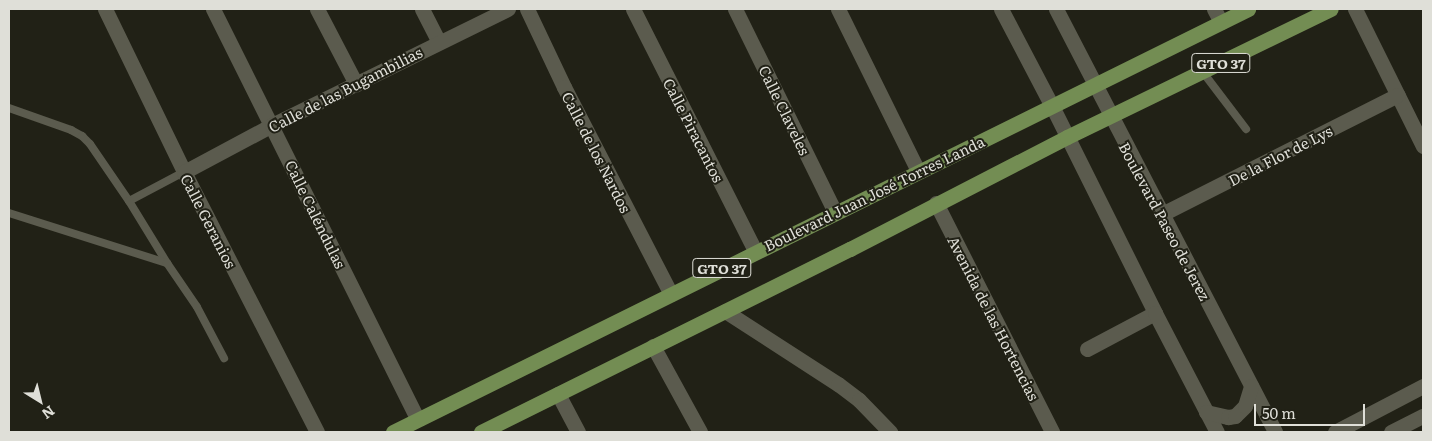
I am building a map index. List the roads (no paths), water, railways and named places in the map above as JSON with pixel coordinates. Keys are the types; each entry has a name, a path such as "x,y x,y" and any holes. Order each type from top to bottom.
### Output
{"main road":[{"name":"Boulevard Juan José Torres Landa","path":"393,432 918,171 1094,86 1218,15 1248,9"},
{"name":"GTO 37","path":"481,432 725,311 1067,137 1331,9"}],"street":[{"name":"Calle Geranios","path":"105,9 184,172 317,432"},
{"name":"Calle Caléndulas","path":"213,9 417,420"},
{"path":"317,9 356,84"},
{"path":"422,9 439,42"},
{"name":"Calle de las Bugambilias","path":"184,172 272,125 508,9"},
{"name":"Calle de los Nardos","path":"527,9 560,79 671,294"},
{"name":"Calle Piracantos","path":"633,9 756,252"},
{"name":"Calle Claveles","path":"735,9 835,212"},
{"path":"838,9 918,171"},
{"path":"1001,9 1217,432"},
{"name":"Boulevard Paseo de Jerez","path":"1056,9 1094,86 1275,432"},
{"path":"1355,9 1423,146"},
{"name":"De la Flor de Lys","path":"1162,214 1398,95"},
{"name":"Avenida de las Hortencias","path":"936,203 1052,432"},
{"path":"725,311 838,384 859,400 890,432"},
{"path":"1087,349 1155,313"},
{"path":"653,346 700,432"},
{"path":"1206,412 1228,417 1235,416 1245,406 1251,386"},
{"path":"1335,432 1423,386"},
{"path":"558,394 578,432"},
{"path":"1391,432 1423,417"}],"lane":[{"path":"1202,72 1246,129"},
{"path":"9,108 71,130 82,136 94,149 197,307 224,358"},
{"path":"129,201 184,172"},
{"path":"9,213 167,263"}]}
